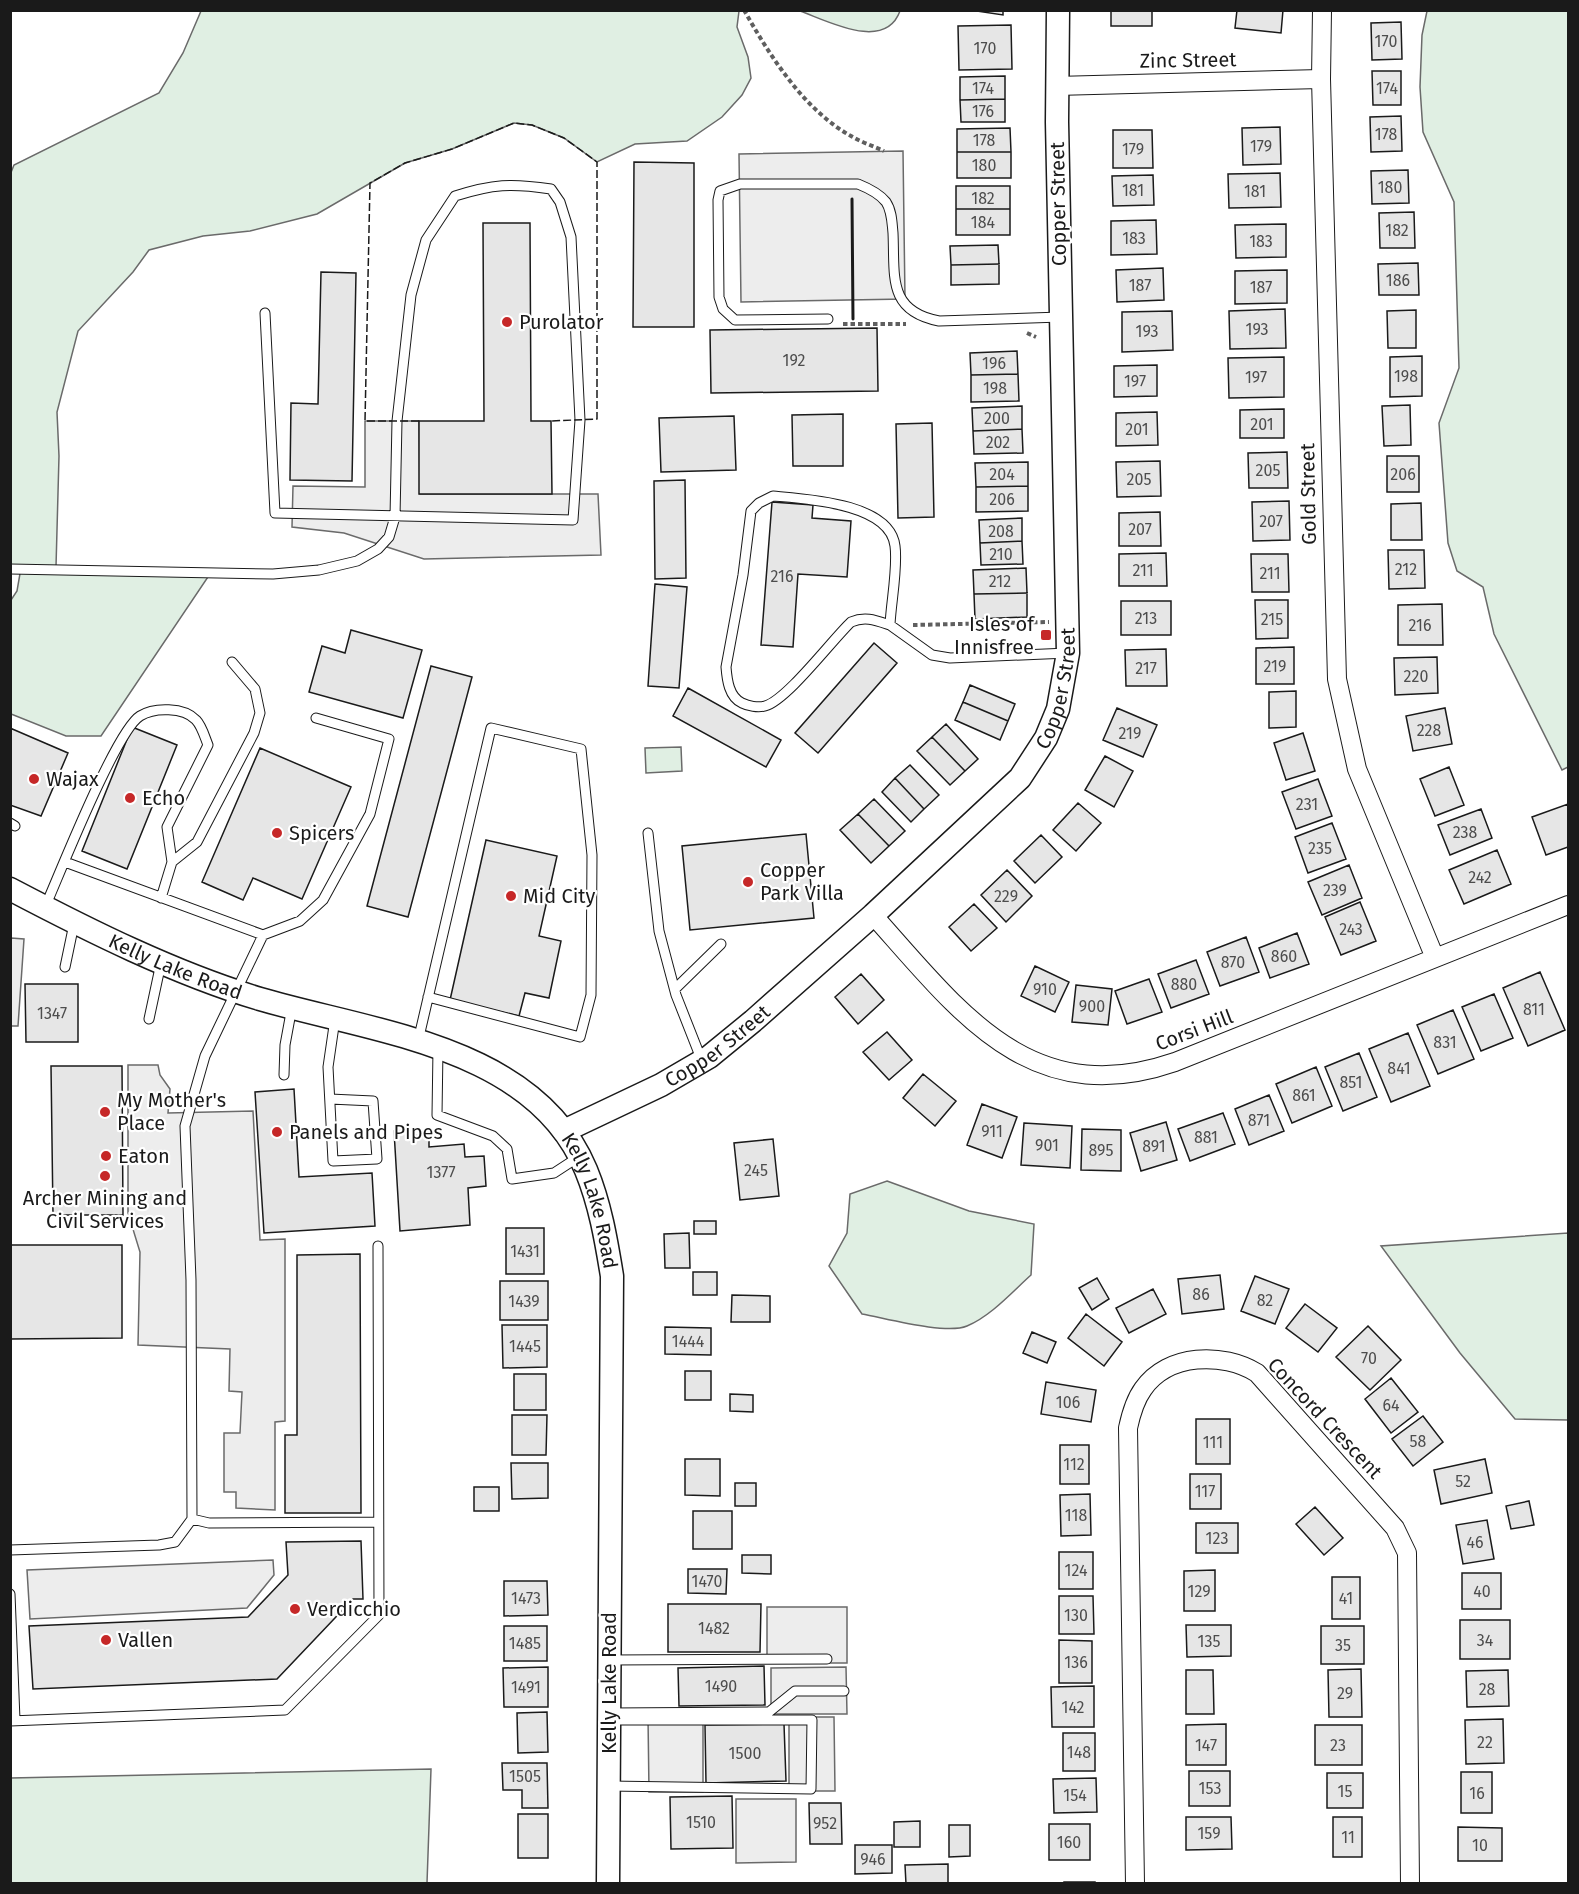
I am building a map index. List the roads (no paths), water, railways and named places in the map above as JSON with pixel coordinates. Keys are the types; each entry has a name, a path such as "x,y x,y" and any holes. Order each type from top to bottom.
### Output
{"street":[{"name":"Copper Street","path":"564,1131 661,1085 702,1061 753,1021 873,915 1020,778 1046,738 1058,709 1068,653 1056,86 1058,10"},
{"name":"Gold Street","path":"1322,10 1321,79 1337,679 1358,769 1435,958"},
{"name":"Zinc Street","path":"1056,86 1321,79"},
{"name":"Kelly Lake Road","path":"10,889 162,960 236,990 428,1044 472,1060 504,1078 546,1111 564,1131 579,1156 604,1222 612,1276 608,1884"},
{"name":"Corsi Hill","path":"873,915 963,1013 994,1040 1042,1065 1099,1076 1137,1073 1175,1062 1569,905"},
{"name":"Concord Crescent","path":"1135,1884 1128,1428 1135,1403 1154,1376 1186,1361 1209,1359 1243,1364 1257,1373 1395,1528 1403,1542 1407,1553 1410,1884"}],"lane":[{"path":"828,319 735,320 723,309 719,297 718,200 720,191 740,184 858,184 873,191 885,201 891,213 896,291 905,307 921,318 939,321 1061,317"},
{"path":"10,569 273,574 319,570 357,561 378,549 389,537 395,517 397,421 410,306 426,240 455,196 490,185 522,185 551,189 560,202 571,237 580,420 573,520 395,517 275,513 265,314"},
{"path":"890,625 895,546 891,533 879,520 865,513 816,500 773,496 759,502 752,510 726,667 727,682 740,703 765,706 771,703 851,622 869,618 890,625 932,655 950,658 1068,653"},
{"path":"172,862 196,842 254,733 260,713 255,689 232,662"},
{"path":"45,907 120,741 139,717 157,709 185,714 196,720 208,745 167,827 172,862 161,898"},
{"path":"65,862 263,935 300,921 323,900 369,814 389,739 316,718"},
{"path":"428,997 580,1037 591,995 592,867 580,749 491,728 428,997 428,1044 437,1115 493,1136 507,1149 512,1179 554,1173 579,1156"},
{"path":"648,833 659,931 675,989 702,1061"},
{"path":"65,967 75,921"},
{"path":"10,1550 159,1545 175,1542 192,1519 191,1303 185,1126 204,1056 263,935"},
{"path":"675,989 722,944"},
{"path":"149,1019 162,960"},
{"path":"284,1074 285,1045 292,1007"},
{"path":"330,1099 373,1101 377,1159 333,1161 328,1067 335,1019"},
{"path":"10,1594 13,1720 285,1710 379,1615 378,1246"},
{"path":"192,1519 209,1523 378,1522"},
{"path":"609,1660 827,1659"},
{"path":"609,1717 769,1712 795,1691 844,1691"},
{"path":"608,1786 811,1789 812,1720 609,1717"}],"place":[{"name":"Purolator","path":"507,322"},
{"name":"Isles of Innisfree","path":"1046,635"},
{"name":"Wajax","path":"34,779"},
{"name":"Echo","path":"130,798"},
{"name":"Spicers","path":"277,833"},
{"name":"Copper Park Villa","path":"748,882"},
{"name":"Mid City","path":"511,896"},
{"name":"My Mother's Place","path":"105,1112"},
{"name":"Panels and Pipes","path":"277,1132"},
{"name":"Eaton","path":"106,1156"},
{"name":"Archer Mining and Civil Services","path":"105,1176"},
{"name":"Verdicchio","path":"295,1609"},
{"name":"Vallen","path":"106,1640"}]}
